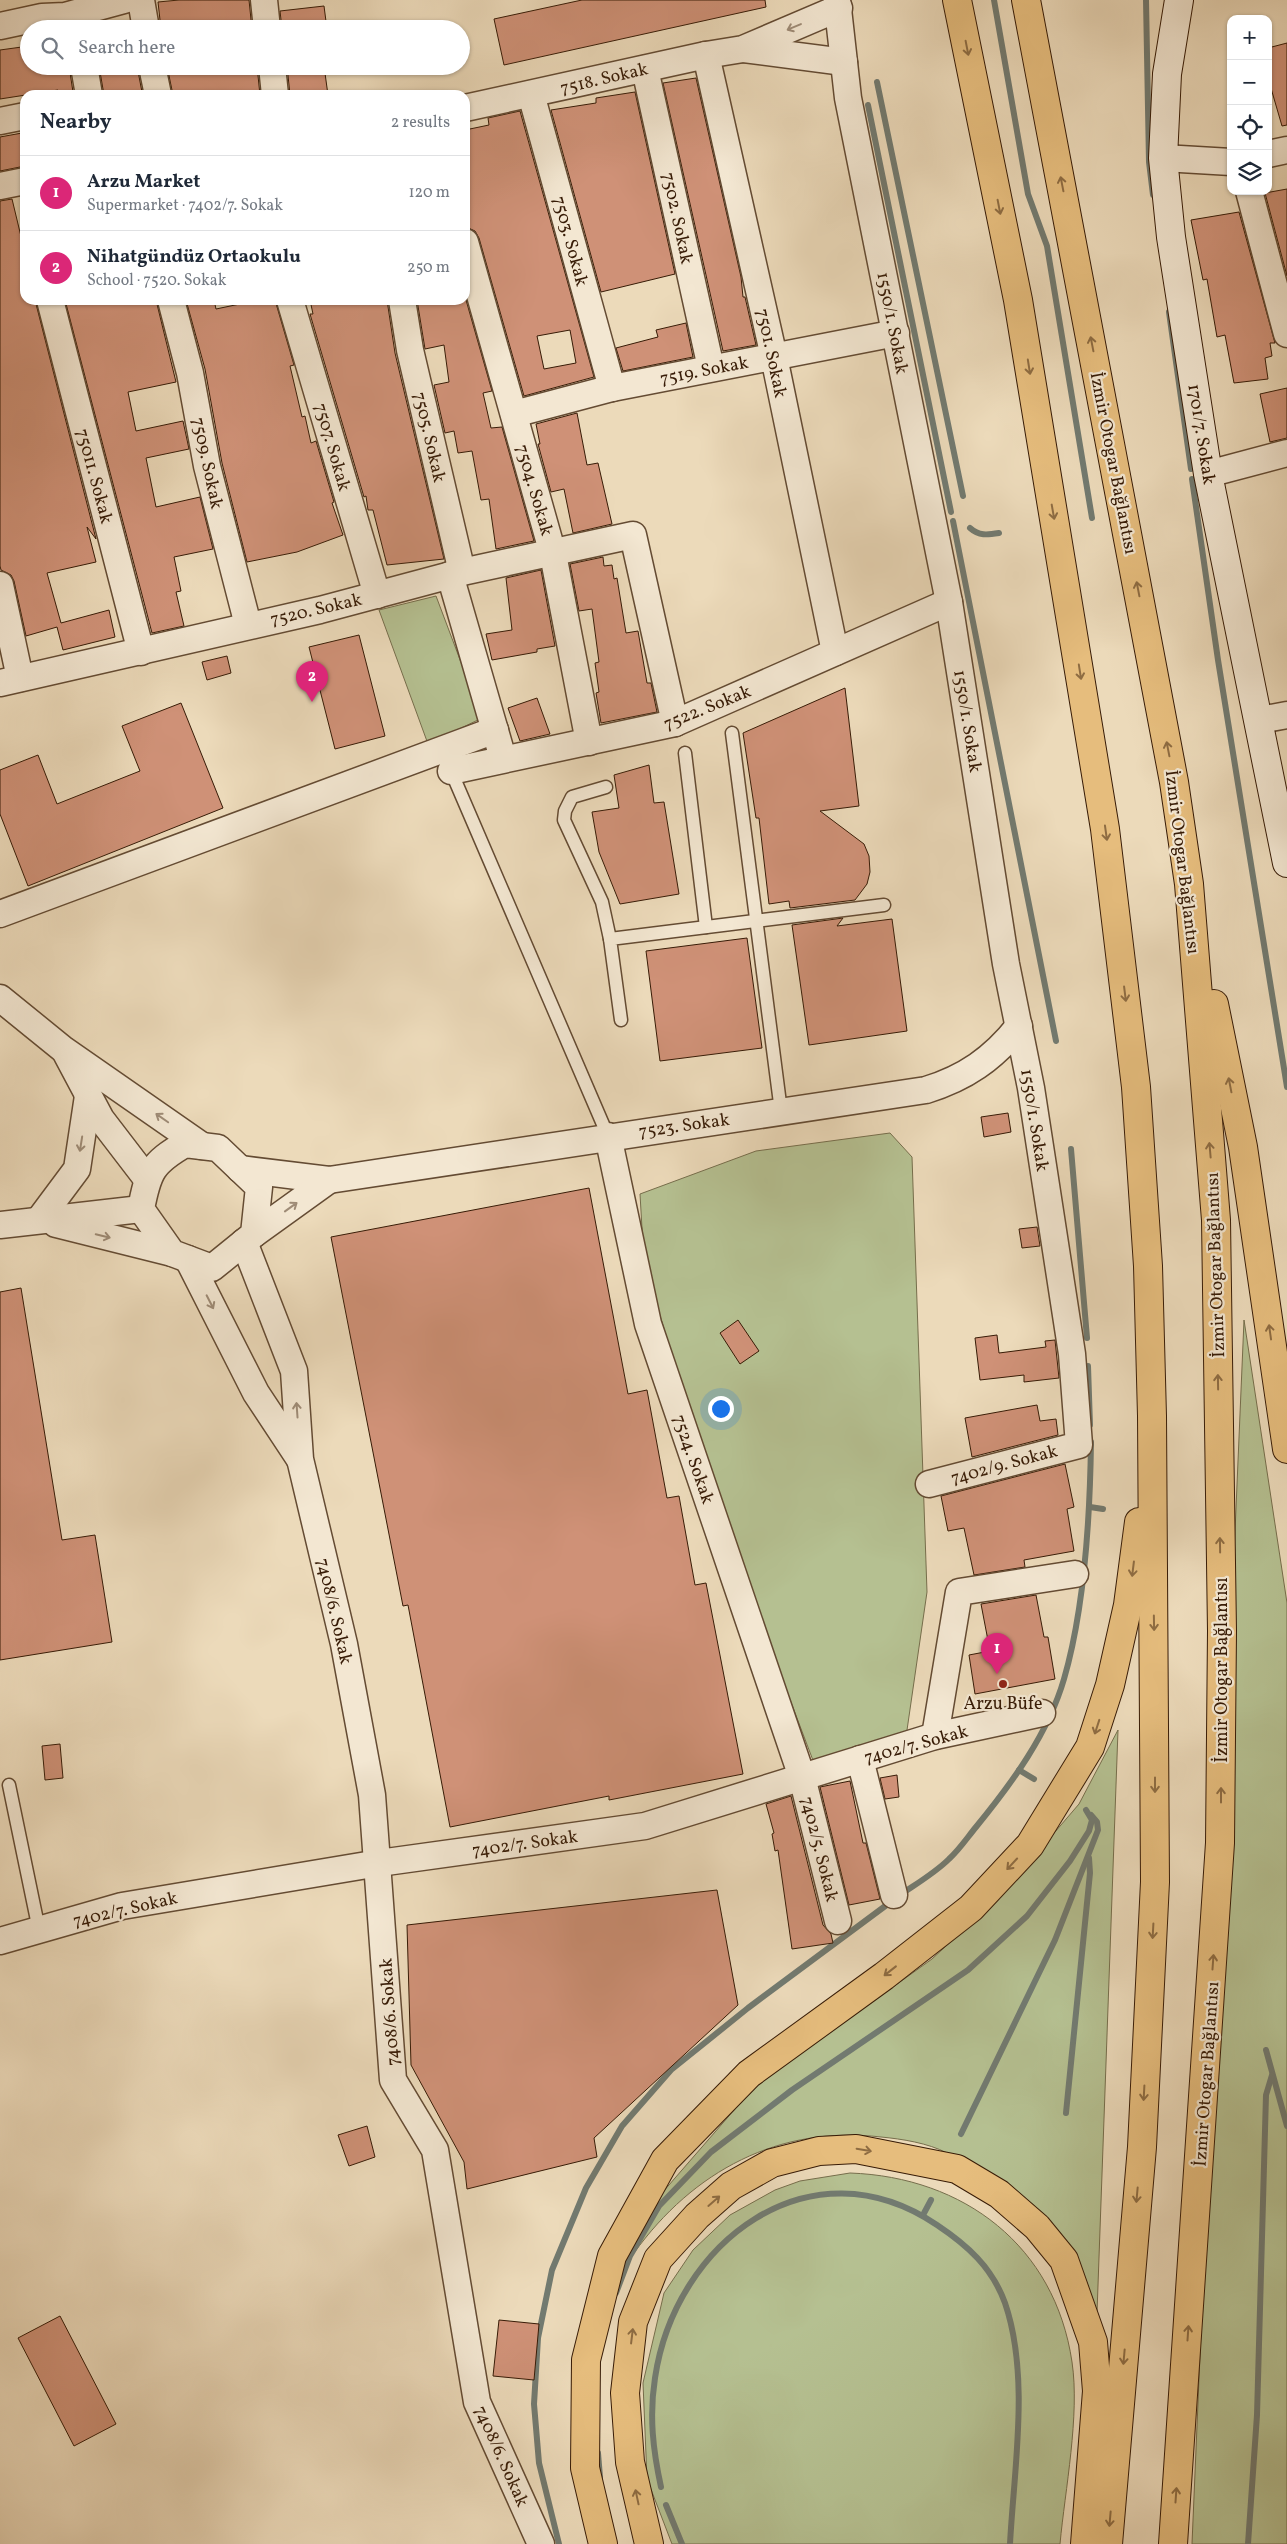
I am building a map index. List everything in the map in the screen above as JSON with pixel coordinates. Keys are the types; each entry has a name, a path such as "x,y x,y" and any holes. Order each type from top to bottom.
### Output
{"highway":[{"path":"958,0 1018,300 1105,830 1136,1087 1148,1266 1152,1416 1155,1882 1142,2147 1108,2544"},
{"name":"İzmir Otogar Bağlantısı","path":"1026,0 1174,782 1189,884 1216,1220 1222,1631 1220,1844 1173,2544"},
{"path":"1189,884 1243,1147 1287,1449"},
{"path":"603,2544 585,2468 586,2360 612,2256 665,2160 749,2074 884,1976 971,1908 1030,1845 1090,1748 1110,1685 1128,1605 1152,1416"},
{"path":"649,2544 630,2462 625,2393 634,2322 658,2259 697,2216 739,2182 772,2163 819,2151 856,2148 957,2169 999,2194 1037,2227 1064,2260 1092,2342 1097,2391 1085,2544"}],"street":[{"path":"75,20 124,0"},
{"path":"141,0 144,20"},
{"path":"264,0 266,20"},
{"name":"1701/7. Sokak","path":"1179,0 1167,74 1163,158 1170,237 1208,474 1260,720 1287,863"},
{"name":"7518. Sokak","path":"743,49 838,4"},
{"name":"1550/1. Sokak","path":"838,4 848,98 949,602 1006,964 1031,1088 1072,1354 1079,1445"},
{"path":"25,20 42,16 61,20"},
{"path":"0,26 20,21"},
{"name":"7518. Sokak","path":"470,107 706,54 743,49 844,62"},
{"name":"7501. Sokak","path":"706,54 774,357 835,652"},
{"name":"7502. Sokak","path":"645,68 711,368"},
{"path":"86,75 88,90"},
{"path":"154,75 157,90"},
{"path":"273,75 274,90"},
{"name":"7503. Sokak","path":"531,94 612,388"},
{"path":"0,121 20,117"},
{"path":"1272,153 1287,150"},
{"path":"1163,158 1227,162"},
{"path":"1250,195 1287,334"},
{"name":"7504. Sokak","path":"470,260 553,554 589,742"},
{"name":"75011. Sokak","path":"51,305 141,652"},
{"name":"7509. Sokak","path":"172,305 190,373 207,466 248,625"},
{"name":"7507. Sokak","path":"291,305 377,595"},
{"name":"7505. Sokak","path":"403,305 410,350 456,574 504,760"},
{"name":"7519. Sokak","path":"514,414 612,388 896,333"},
{"path":"1208,474 1287,453"},
{"name":"7520. Sokak","path":"10,680 141,652 456,574 632,535 674,723"},
{"path":"0,585 10,680"},
{"name":"7522. Sokak","path":"451,771 674,723 949,602"},
{"path":"1260,720 1287,715"},
{"path":"0,914 495,730"},
{"path":"0,998 64,1050 202,1146"},
{"name":"7523. Sokak","path":"329,1180 608,1136 926,1090 948,1083 1000,1050 1019,1026"},
{"path":"64,1050 101,1119 147,1179"},
{"path":"39,1220 77,1169 88,1096"},
{"name":"7524. Sokak","path":"608,1136 648,1324 802,1777"},
{"path":"141,1209 147,1179 162,1157 185,1144 218,1148 258,1187 249,1238 294,1371 300,1459"},
{"path":"240,1169 329,1180"},
{"path":"39,1220 180,1256 212,1268 249,1238 329,1180"},
{"path":"0,1225 141,1209"},
{"path":"141,1209 180,1256 256,1394 300,1459"},
{"name":"7402/9. Sokak","path":"929,1484 1079,1445"},
{"name":"7408/6. Sokak","path":"300,1459 344,1644 372,1795 379,1863 394,2080 435,2150 477,2402 541,2544"},
{"path":"935,1736 959,1592 1076,1574"},
{"name":"7402/7. Sokak","path":"0,1941 122,1906 379,1863 645,1826 935,1736 1042,1713"},
{"path":"860,1759 894,1895"},
{"name":"7402/5. Sokak","path":"802,1777 838,1921"}],"lane":[{"path":"732,733 780,1111"},
{"path":"685,753 706,927"},
{"path":"451,771 608,1136"},
{"path":"606,787 572,797 565,811 564,820 602,902 610,939 621,1020"},
{"path":"610,939 884,905"},
{"path":"9,1785 39,1930"}],"green space":[{"path":"436,596 482,718 428,744 379,610"},
{"path":"890,1133 912,1157 927,1592 906,1737 814,1763 729,1539 689,1411 644,1263 640,1194 756,1151"},
{"path":"1244,1320 1287,1603 1287,2544 1192,2544"},
{"path":"1118,1730 1097,2313 1087,2287 957,2160 947,2153 932,2147 898,2139 844,2135 808,2139 774,2147 741,2160 711,2177 683,2199 657,2224 634,2253 662,2193 755,2086 932,1959 1000,1896 1079,1804"},
{"path":"850,2173 892,2178 930,2188 966,2204 997,2226 1024,2252 1046,2284 1062,2321 1072,2362 1074,2383 1071,2453 1060,2544 672,2544 647,2479 643,2383 664,2293 693,2250 730,2215 775,2190 800,2181"}],"building":[{"path":"179,0 249,0 251,20 160,20 158,2"},
{"path":"582,0 765,0 766,7 504,65 494,19"},
{"path":"324,6 326,20 281,20 280,11"},
{"path":"1287,43 1287,125 1282,126 1272,92 1272,47"},
{"path":"20,47 20,75 70,75 73,90 20,90 20,96 0,99 0,50"},
{"path":"101,75 139,75 142,90 103,90"},
{"path":"169,75 258,75 259,90 172,90"},
{"path":"288,75 325,75 327,90 289,90"},
{"path":"696,78 741,277 743,297 745,297 756,345 723,351 663,83"},
{"path":"635,92 675,274 601,292 551,110 596,103 596,98"},
{"path":"520,111 594,377 524,396 479,238 475,231 470,229 470,129 489,125 488,118","holes":["570,330 576,363 544,369 537,336"]},
{"path":"20,133 20,167 0,171 0,137"},
{"path":"1287,189 1287,276 1266,195 1272,195 1272,192"},
{"path":"12,199 20,232 20,305 36,305 96,539 87,527 96,562 47,573 61,623 109,610 115,637 63,650 57,627 26,636 14,581 11,575 1,570 0,566 0,201"},
{"path":"1239,212 1275,343 1270,343 1272,356 1265,358 1268,379 1234,383 1225,335 1217,337 1207,279 1203,280 1191,220"},
{"path":"66,305 157,305 176,382 128,392 136,431 183,421 189,449 146,458 156,507 200,497 213,549 174,557 181,591 176,592 184,626 152,633"},
{"path":"187,305 215,305 216,309 235,305 276,305 294,365 290,366 302,417 305,416 311,443 316,441 334,502 332,503 343,535 297,552 247,562 222,463 205,369"},
{"path":"311,305 388,305 395,353 444,559 387,565 373,510 368,510 366,496 364,497 310,314 313,314"},
{"path":"418,305 467,305 492,391 483,393 491,428 502,427 534,541 496,549 489,499 481,500 472,451 458,453 454,431 445,433 434,385 449,382 444,345 425,349"},
{"path":"686,323 693,357 623,371 616,348 658,337 656,330"},
{"path":"1287,388 1287,438 1270,442 1260,394"},
{"path":"577,413 587,465 598,463 612,524 573,533 564,489 551,492 538,444 540,444 536,424"},
{"path":"603,557 604,566 612,565 614,579 617,578 626,633 638,631 647,683 651,683 657,712 601,723 596,693 599,692 595,663 599,662 592,609 579,611 570,564"},
{"path":"541,570 555,646 537,649 537,652 492,660 486,634 512,630 506,578"},
{"path":"359,635 385,736 335,749 309,647"},
{"path":"227,656 231,673 207,680 202,662"},
{"path":"845,688 859,806 820,811 864,844 869,856 870,872 867,884 855,900 790,908 789,901 769,904 759,818 756,818 743,733"},
{"path":"537,698 550,734 520,741 508,708"},
{"path":"181,703 223,808 28,886 0,814 0,770 38,755 57,804 140,771 122,726"},
{"path":"649,765 654,803 664,802 679,894 620,904 599,852 592,812 619,808 614,775"},
{"path":"843,918 837,926 892,919 907,1031 809,1045 792,925"},
{"path":"747,938 762,1048 660,1061 646,951"},
{"path":"1008,1113 1011,1132 984,1137 981,1117"},
{"path":"589,1188 628,1394 647,1390 667,1498 679,1496 695,1585 706,1583 743,1774 609,1800 609,1796 450,1827 408,1605 403,1606 331,1237"},
{"path":"1037,1227 1040,1246 1022,1248 1019,1229"},
{"path":"21,1288 62,1540 95,1535 112,1642 0,1660 0,1292"},
{"path":"738,1320 759,1351 740,1364 720,1333"},
{"path":"997,1335 999,1353 1046,1347 1045,1341 1055,1340 1059,1378 1024,1382 1024,1375 980,1380 975,1338"},
{"path":"1037,1405 1040,1421 1056,1419 1058,1435 972,1457 965,1418"},
{"path":"1065,1464 1074,1507 1067,1509 1074,1551 1024,1560 1025,1567 974,1575 964,1528 948,1531 941,1496"},
{"path":"1036,1595 1044,1637 1048,1637 1055,1679 975,1694 969,1655 990,1651 981,1604"},
{"path":"60,1744 63,1778 45,1780 42,1746"},
{"path":"897,1775 899,1797 885,1799 880,1778"},
{"path":"850,1781 863,1843 866,1843 880,1899 849,1905 820,1787"},
{"path":"791,1796 823,1925 831,1934 833,1943 792,1949 778,1850 775,1851 772,1834 774,1833 766,1804"},
{"path":"717,1890 738,2005 594,2138 597,2157 467,2189 464,2162 411,2065 407,1925"},
{"path":"367,2126 375,2157 349,2166 338,2135"},
{"path":"60,2316 116,2424 74,2446 18,2338"},
{"path":"499,2320 539,2324 534,2380 493,2376"}],"waterway":[{"path":"994,0 1028,194 1047,246 1092,518"},
{"path":"1146,0 1149,162 1153,195"},
{"path":"877,82 963,496"},
{"path":"868,105 951,512"},
{"path":"1169,312 1191,469"},
{"path":"1192,479 1218,660 1287,1087"},
{"path":"953,521 1056,1041"},
{"path":"970,528 983,534 999,533"},
{"path":"1071,1149 1087,1338"},
{"path":"1088,1366 1090,1425"},
{"path":"900,1895 938,1869 963,1844 1003,1793 1028,1757 1049,1719 1064,1679 1082,1592 1088,1531 1091,1442"},
{"path":"1090,1507 1103,1509"},
{"path":"1019,1770 1034,1779"},
{"path":"616,2293 630,2256 659,2206 711,2152 792,2090 968,1970 1027,1916 1070,1861 1089,1831 1092,1820 1086,1810"},
{"path":"961,2134 1055,1940 1098,1830 1097,1822 1091,1815"},
{"path":"1066,2113 1090,1873 1089,1858"},
{"path":"559,2544 539,2463 534,2404 538,2338 552,2270 586,2188 622,2126 671,2070 748,2008 892,1901"},
{"path":"1266,2050 1287,2126"},
{"path":"1248,2544 1257,2415 1266,2095 1272,2075"},
{"path":"661,2487 653,2433 652,2406 655,2378 668,2329 690,2285 720,2247 756,2218 797,2200 842,2194 889,2201 937,2225 968,2249 993,2278 1005,2303 1013,2331 1019,2391 1017,2454 1010,2544"},
{"path":"923,2215 931,2200"},
{"path":"598,2453 600,2477"},
{"path":"666,2505 682,2544"}],"place":[{"name":"Nihatgündüz Ortaokulu","path":"312,702"},
{"name":"Arzu Market","path":"997,1674"},
{"name":"Arzu Büfe","path":"1003,1684"}]}
